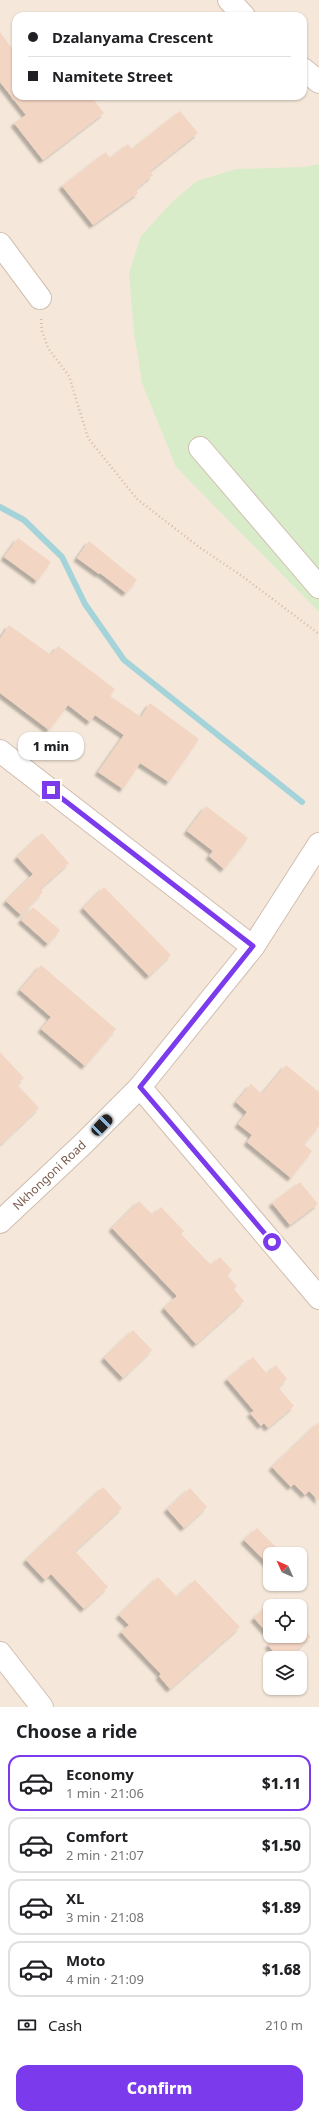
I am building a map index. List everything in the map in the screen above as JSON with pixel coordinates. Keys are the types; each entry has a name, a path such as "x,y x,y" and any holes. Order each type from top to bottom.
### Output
{"street":[{"path":"229,0 240,12"},
{"path":"307,72 319,82"},
{"path":"0,244 40,298"},
{"path":"200,448 319,587"},
{"path":"0,751 253,946"},
{"name":"Nkhongoni Road","path":"0,1222 83,1144 140,1087 253,946 319,844"},
{"path":"140,1087 319,1298"},
{"path":"0,1653 42,1707"}],"path":[{"path":"40,298 42,331 48,348 69,376 88,438 138,499 199,547 242,576 319,634"}],"shaded area":[{"path":"0,0 319,0 319,1707 0,1707"}],"green space":[{"path":"319,164 319,612 176,467 142,383 134,332 129,273 141,236 172,202 197,181 236,169 305,167"}],"building":[{"path":"0,32 12,48 12,97 0,82"},
{"path":"14,100 94,100 104,113 43,160 14,123 26,115"},
{"path":"180,111 198,133 150,171 153,175 136,189 138,193 93,225 62,186 106,152 110,158 128,144 132,149"},
{"path":"18,538 51,562 37,581 4,557"},
{"path":"89,541 137,580 126,593 77,558"},
{"path":"9,625 51,655 58,646 115,689 110,696 141,717 150,703 199,739 169,782 140,763 123,789 98,772 124,735 95,715 90,722 68,705 49,730 0,693 0,639"},
{"path":"206,806 248,838 224,869 209,856 213,851 187,831"},
{"path":"42,833 69,863 40,889 43,892 21,915 6,901 33,874 17,857"},
{"path":"104,887 171,955 149,976 83,908"},
{"path":"33,907 60,930 48,944 21,920"},
{"path":"41,965 116,1029 85,1066 41,1029 51,1017 20,990"},
{"path":"0,1052 24,1078 17,1084 39,1108 0,1145"},
{"path":"286,1065 319,1092 319,1126 304,1144 312,1151 291,1178 247,1142 252,1135 238,1124 247,1112 236,1102 251,1084 262,1094"},
{"path":"300,1182 318,1204 290,1225 272,1203"},
{"path":"139,1201 153,1215 161,1207 184,1231 181,1234 211,1265 220,1257 232,1270 227,1275 237,1286 234,1289 244,1301 196,1344 164,1308 177,1296 112,1228"},
{"path":"133,1330 152,1350 123,1378 104,1358"},
{"path":"253,1357 267,1374 276,1365 287,1379 278,1387 294,1406 268,1428 264,1423 261,1426 250,1413 254,1411 227,1379"},
{"path":"319,1422 319,1501 309,1491 305,1495 294,1484 291,1487 272,1467"},
{"path":"103,1487 122,1508 75,1551 108,1587 84,1609 51,1574 45,1580 26,1560"},
{"path":"190,1488 207,1507 184,1528 167,1509"},
{"path":"257,1528 276,1547 263,1547 263,1559 244,1540"},
{"path":"158,1577 177,1597 195,1580 240,1627 170,1689 159,1676 161,1674 121,1632 129,1625 119,1615"},
{"path":"263,1610 263,1628 254,1618"},
{"path":"307,1633 311,1637 307,1641"},
{"path":"270,1643 304,1643 296,1651 273,1651 268,1645"}],"waterway":[{"path":"0,507 24,520 62,557 85,604 124,660 302,802"}],"route":[{"path":"51,790 253,946 140,1087 272,1242"}]}
